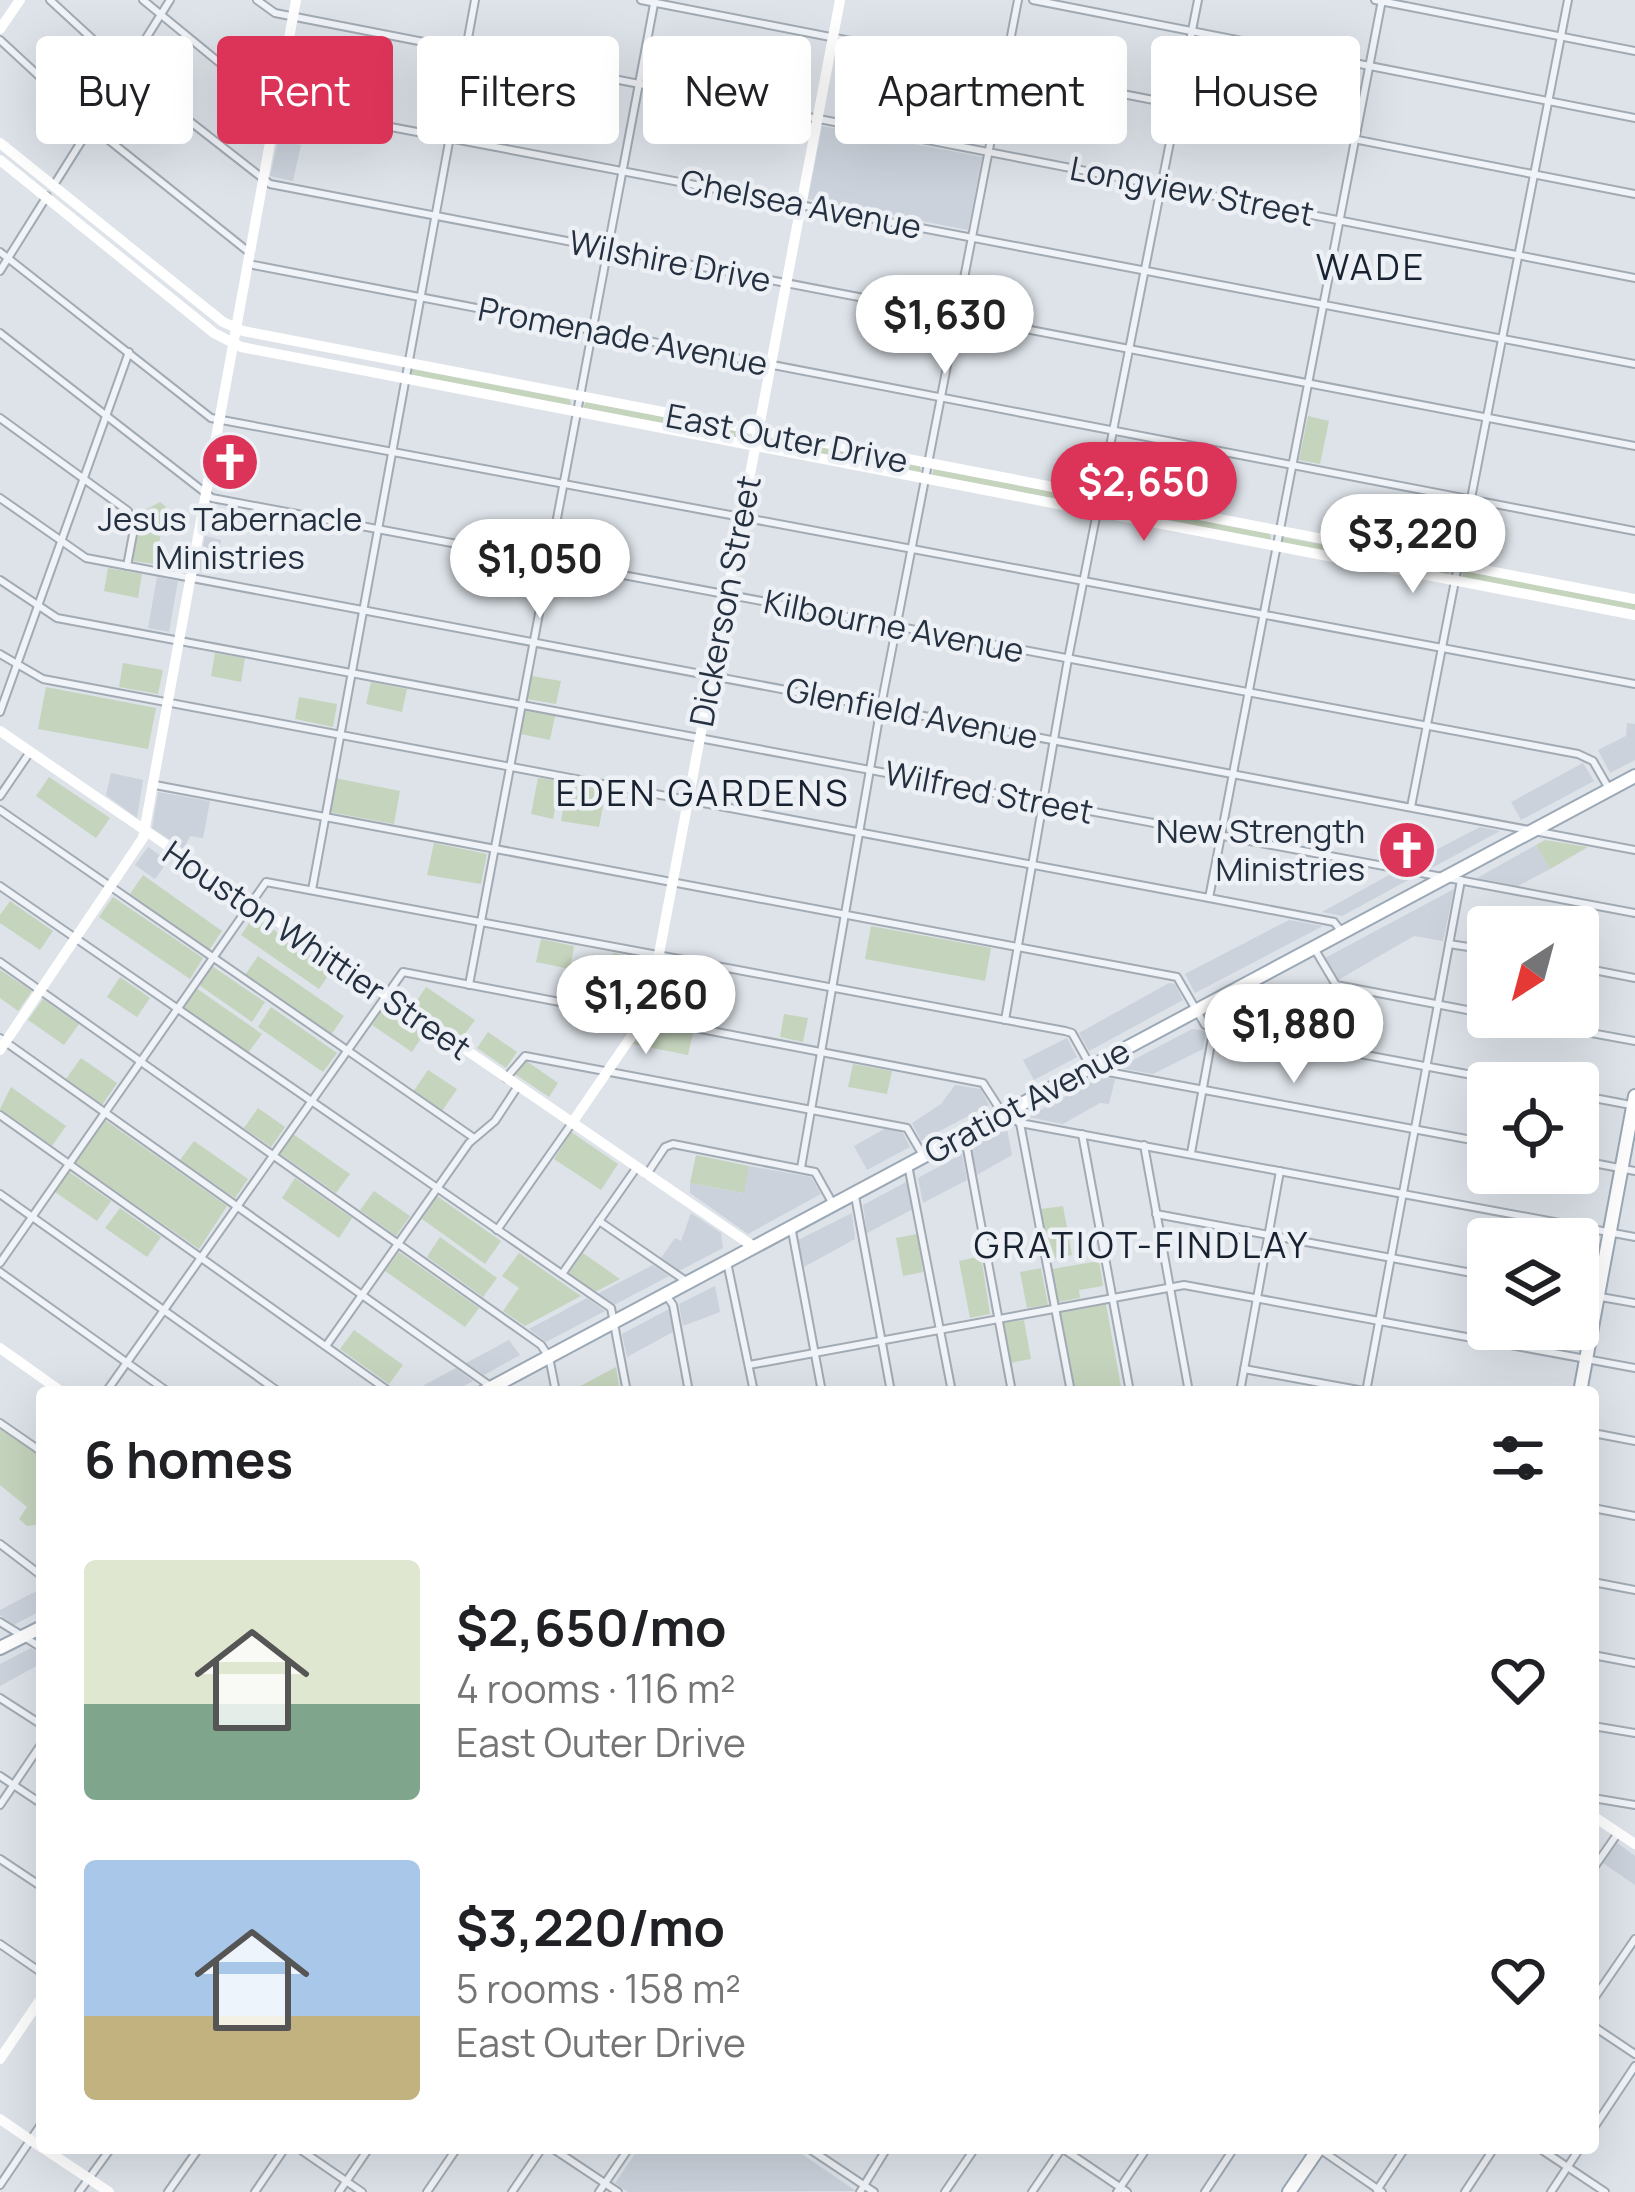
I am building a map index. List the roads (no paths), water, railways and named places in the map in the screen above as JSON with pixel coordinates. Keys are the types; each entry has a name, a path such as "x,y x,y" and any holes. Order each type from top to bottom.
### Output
{"main road":[{"name":"Gratiot Avenue","path":"496,1386 1343,932 1453,879 1635,776"},
{"path":"1599,1282 1628,1170 1634,1102"},
{"path":"1581,1386 1587,1350"},
{"path":"0,1648 36,1630"},
{"path":"1289,2192 1314,2154"}],"street":[{"path":"0,29 20,0"},
{"name":"Wilshire Drive","path":"50,0 89,36"},
{"name":"Chelsea Avenue","path":"143,0 217,61"},
{"path":"148,36 170,0"},
{"name":"Longview Street","path":"257,0 272,12 417,40"},
{"path":"289,36 296,0"},
{"path":"469,36 475,0"},
{"path":"641,0 833,37"},
{"name":"Dickerson Street","path":"497,1230 646,1018 840,0"},
{"path":"1011,36 1018,0"},
{"path":"1033,0 1635,118"},
{"path":"1191,36 1198,0"},
{"path":"1360,115 1380,0 1635,51"},
{"path":"1411,807 1568,0"},
{"path":"470,985 655,1"},
{"name":"Promenade Avenue","path":"0,40 36,73"},
{"name":"Longview Street","path":"619,80 1635,278"},
{"name":"Wilshire Drive","path":"193,125 263,182 1635,446"},
{"path":"1360,140 1635,194"},
{"path":"0,271 80,144"},
{"name":"Promenade Avenue","path":"114,144 249,258 418,297 1635,530"},
{"path":"270,144 144,832 111,888 2,1043 362,1294 484,1386"},
{"path":"312,890 448,144"},
{"name":"Chelsea Avenue","path":"486,144 1635,364"},
{"path":"801,1168 880,706 991,144"},
{"path":"1005,1020 1067,658 1170,144"},
{"path":"1209,898 1354,144"},
{"name":"East Outer Drive","path":"3,154 54,186 232,344 249,349 758,432 1275,546 1635,615"},
{"name":"East Outer Drive","path":"3,154 46,198 177,294"},
{"path":"0,252 211,418 1635,682"},
{"name":"East Outer Drive","path":"219,328 309,344 405,371"},
{"name":"Kilbourne Avenue","path":"0,333 204,495 1587,756 1610,790"},
{"path":"249,349 254,333"},
{"path":"306,360 309,344"},
{"path":"0,712 129,352"},
{"name":"East Outer Drive","path":"577,404 755,446 926,471"},
{"path":"0,418 131,516 134,526 127,566"},
{"name":"Glenfield Avenue","path":"0,498 86,558 1635,850"},
{"name":"East Outer Drive","path":"1099,505 1278,530 1635,599"},
{"name":"Wilfred Street","path":"0,580 57,618 1635,914"},
{"path":"0,654 43,679 1334,922 1343,932"},
{"name":"Houston Whittier Street","path":"0,731 754,1247"},
{"path":"0,796 30,752"},
{"path":"152,784 1178,977 1202,1023 1467,1074"},
{"path":"0,810 474,1138"},
{"path":"1368,1386 1450,944 1453,879"},
{"path":"0,1263 263,882 1069,1031 1091,1067 1467,1139"},
{"path":"0,886 610,1309 626,1386"},
{"path":"1450,944 1467,947"},
{"path":"1314,948 1336,986 1467,1010"},
{"path":"0,962 542,1345 555,1386"},
{"path":"1599,971 1635,978"},
{"path":"110,1386 403,972 983,1082 1003,1114 1020,1123 1635,1237"},
{"path":"1190,1154 1214,1027"},
{"path":"1599,1035 1635,1042"},
{"path":"506,1078 525,1056 812,1109 908,1128 924,1157"},
{"path":"326,1346 436,1189 474,1138 495,1121 518,1086"},
{"path":"1599,1098 1634,1102"},
{"path":"0,1115 382,1386"},
{"path":"1020,1123 1070,1386"},
{"path":"1082,1134 1129,1386"},
{"path":"965,1135 1011,1386"},
{"path":"562,1274 642,1170 664,1147 674,1144 815,1172 833,1204"},
{"path":"1144,1145 1188,1386"},
{"path":"908,1165 951,1386"},
{"path":"1241,1386 1280,1171"},
{"path":"854,1192 890,1386"},
{"path":"0,1194 271,1386"},
{"path":"1156,1214 1467,1272"},
{"path":"599,1221 689,1282"},
{"path":"792,1227 821,1386"},
{"path":"727,1262 753,1386"},
{"path":"0,1272 160,1386"},
{"path":"748,1365 1189,1285 1635,1368"},
{"path":"666,1295 673,1305 688,1386"},
{"path":"1599,1296 1635,1303"},
{"path":"0,1348 54,1386"},
{"path":"1244,1369 1335,1386"},
{"path":"0,1424 36,1448"},
{"path":"1599,1434 1635,1441"},
{"path":"1599,1509 1635,1516"},
{"path":"0,1544 36,1571"},
{"path":"1599,1583 1635,1590"},
{"path":"0,1622 36,1644"},
{"path":"1599,1656 1635,1663"},
{"path":"0,1698 36,1721"},
{"path":"1599,1727 1635,1733"},
{"path":"0,1805 36,1752"},
{"path":"0,1776 36,1800"},
{"path":"1599,1799 1635,1805"},
{"path":"1599,1820 1635,1844"},
{"path":"1599,1860 1618,1833"},
{"path":"0,1859 36,1883"},
{"path":"1599,1991 1635,1939"},
{"path":"0,1944 36,1969"},
{"path":"0,2059 36,2006"},
{"path":"1599,2030 1635,2054"},
{"path":"1599,2120 1635,2066"},
{"path":"0,2119 36,2144"},
{"path":"0,2185 36,2147"},
{"path":"52,2154 109,2192"},
{"path":"79,2192 107,2154"},
{"path":"168,2192 195,2154"},
{"path":"255,2192 281,2154"},
{"path":"306,2154 362,2192"},
{"path":"339,2192 365,2154"},
{"path":"427,2192 453,2154"},
{"path":"512,2192 538,2154"},
{"path":"561,2154 618,2192"},
{"path":"599,2192 625,2154"},
{"path":"816,2154 861,2189 874,2192"},
{"path":"861,2189 882,2154"},
{"path":"945,2192 971,2154"},
{"path":"1032,2192 1058,2154"},
{"path":"1070,2154 1121,2191 1143,2154"},
{"path":"1204,2192 1230,2154"},
{"path":"1327,2154 1379,2191 1401,2154"},
{"path":"1465,2192 1490,2154"},
{"path":"1548,2154 1605,2192"},
{"path":"1551,2192 1576,2154"}],"place":[{"name":"Jesus Tabernacle Ministries","path":"230,462"},
{"name":"New Strength Ministries","path":"1407,850"}],"district":[{"name":"WADE","path":"1371,267"},
{"name":"EDEN GARDENS","path":"703,793"},
{"name":"GRATIOT-FINDLAY","path":"1142,1245"}]}
